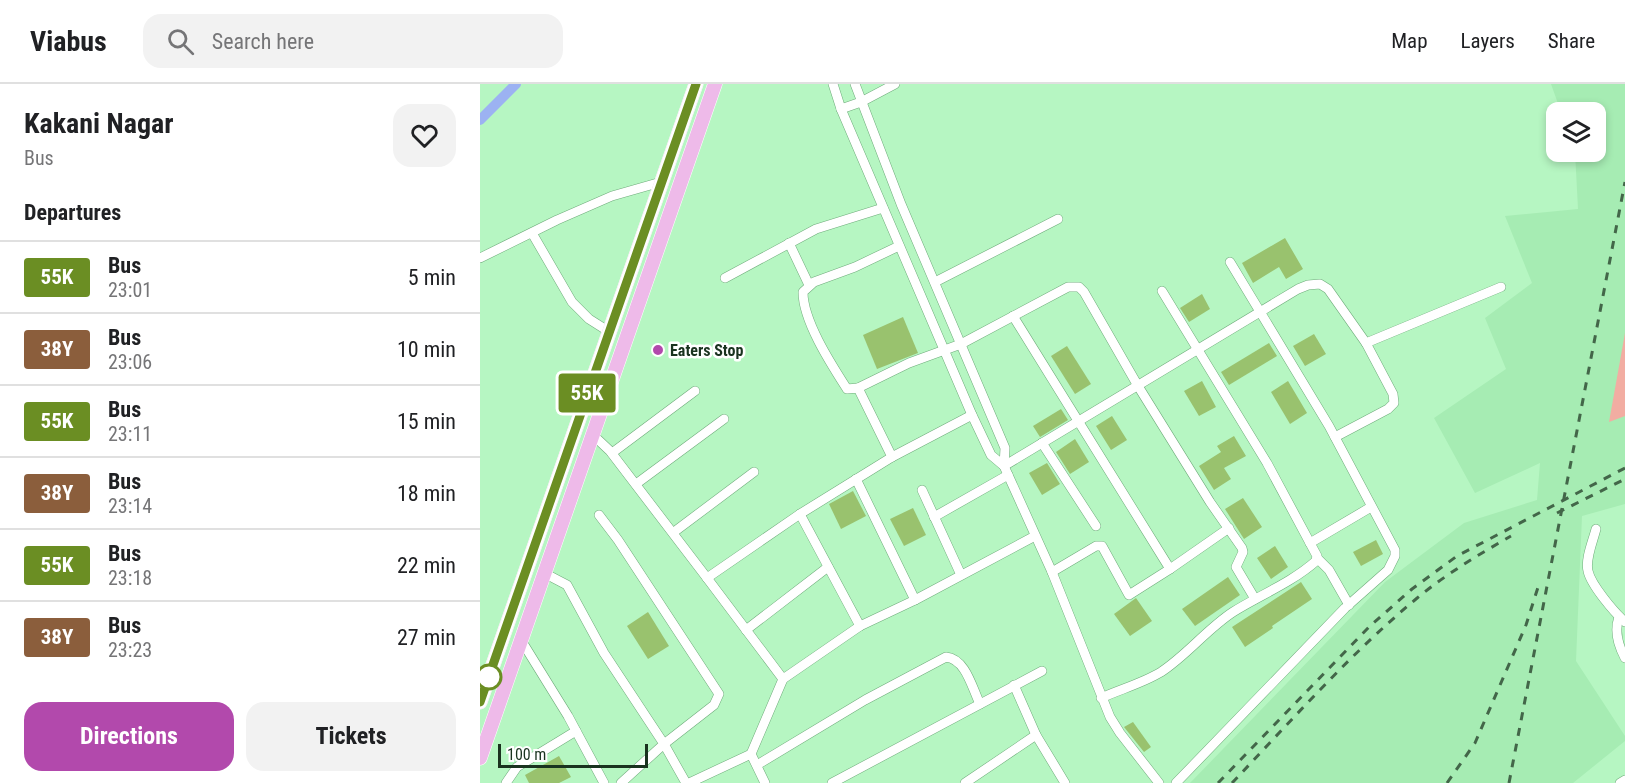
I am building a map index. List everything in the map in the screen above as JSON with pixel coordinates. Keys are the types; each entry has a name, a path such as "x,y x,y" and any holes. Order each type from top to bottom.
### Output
{"main road":[{"path":"480,702 696,84"},
{"path":"480,758 715,84"}],"street":[{"path":"833,84 841,109 898,246 972,414 991,455 1006,470"},
{"path":"855,84 1005,448 1006,470 1052,572 1101,698 1120,734 1159,783"},
{"path":"841,109 861,102 895,84"},
{"path":"480,258 612,196 661,182"},
{"path":"725,278 816,229 883,208"},
{"path":"935,282 1058,219"},
{"path":"532,233 572,302 608,331"},
{"path":"789,243 809,285"},
{"path":"898,246 855,267 809,285 803,291 804,302 821,348 847,389 858,388 909,363 946,351 1068,287 1079,287 1138,386 1243,552 1236,567 1256,599"},
{"path":"1176,783 1349,605 1388,570 1395,556 1395,550 1335,437 1230,262"},
{"path":"934,517 1006,470 1042,443 1260,310 1298,288 1308,285 1320,284 1328,289 1338,301 1366,343 1393,394 1394,403 1388,409 1335,437"},
{"path":"1366,343 1501,287"},
{"path":"1162,291 1199,348 1267,463 1317,558 1329,570 1349,605"},
{"path":"1013,316 1170,569"},
{"path":"858,388 892,457"},
{"path":"612,453 696,391"},
{"path":"707,578 800,514 856,479 972,414"},
{"path":"636,484 724,419"},
{"path":"593,435 612,453 674,532 783,679"},
{"path":"1042,443 1096,526"},
{"path":"674,532 754,472"},
{"path":"856,479 915,600"},
{"path":"922,490 961,575"},
{"path":"1311,543 1371,507"},
{"path":"800,514 860,626"},
{"path":"599,515 618,540 719,694 714,705 664,744 621,783"},
{"path":"1052,572 1096,546 1102,546 1129,595 1229,528"},
{"path":"1596,529 1588,572 1622,619 1616,630 1619,648 1625,658"},
{"path":"544,573 567,585 604,653 687,783 751,754 783,679 860,626 915,600 1035,536"},
{"path":"1101,698 1159,673 1182,656 1208,630 1299,574 1317,558"},
{"path":"746,630 828,567"},
{"path":"521,640 576,731 604,783"},
{"path":"757,765 865,700 946,657 961,663 980,704"},
{"path":"832,783 1042,671"},
{"path":"1014,685 1036,735 1062,782"},
{"path":"506,783 518,767 576,731"},
{"path":"965,783 1036,735"},
{"path":"751,754 765,783"},
{"path":"1620,783 1625,780"}],"shaded area":[{"path":"1551,84 1625,84 1625,504 1582,516 1576,661 1625,736 1625,741 1573,783 1190,783 1385,582 1464,523 1537,500 1540,463 1475,493 1434,418 1506,369 1485,318 1532,283 1505,216 1578,209 1576,162 1606,162 1606,102 1557,102"},
{"path":"1625,333 1625,416 1609,422"}],"building":[{"path":"1285,238 1303,269 1286,279 1279,267 1253,283 1242,263"},
{"path":"1202,294 1210,309 1189,322 1180,308"},
{"path":"903,317 918,353 877,369 863,335"},
{"path":"1314,334 1326,354 1305,366 1293,346"},
{"path":"1269,343 1277,356 1229,385 1221,372"},
{"path":"1067,346 1091,384 1075,394 1051,356"},
{"path":"1202,381 1216,407 1199,416 1184,391"},
{"path":"1288,381 1307,413 1290,424 1271,392"},
{"path":"1061,409 1068,420 1040,437 1033,426"},
{"path":"1112,416 1127,440 1111,450 1096,426"},
{"path":"1234,436 1246,456 1224,468 1231,479 1214,490 1199,466 1221,452 1217,446"},
{"path":"1075,439 1089,462 1070,474 1056,452"},
{"path":"1047,463 1060,484 1042,495 1029,473"},
{"path":"853,491 866,516 841,529 829,504"},
{"path":"1243,498 1262,527 1244,539 1225,509"},
{"path":"913,508 926,535 904,546 890,519"},
{"path":"1376,540 1383,554 1361,566 1353,552"},
{"path":"1275,546 1288,567 1271,579 1257,558"},
{"path":"1228,577 1240,595 1195,626 1182,609"},
{"path":"1301,582 1312,599 1245,647 1232,627"},
{"path":"1136,598 1152,621 1130,636 1114,614"},
{"path":"648,612 669,646 648,659 627,626"},
{"path":"1133,722 1151,747 1144,752 1124,727"},
{"path":"559,756 571,777 559,783 529,783 525,775"}],"waterway":[{"path":"480,120 516,84"}],"railway":[{"path":"1509,783 1625,182"},
{"path":"1218,783 1370,626 1412,589 1457,556 1625,468"},
{"path":"1557,513 1625,479"},
{"path":"1232,783 1321,688 1392,620 1439,581 1511,536"},
{"path":"1447,783 1475,743 1526,625 1540,581"}],"bus line":[{"name":"55K","path":"480,702 696,84"}],"place":[{"name":"Eaters Stop","path":"658,350"}]}
